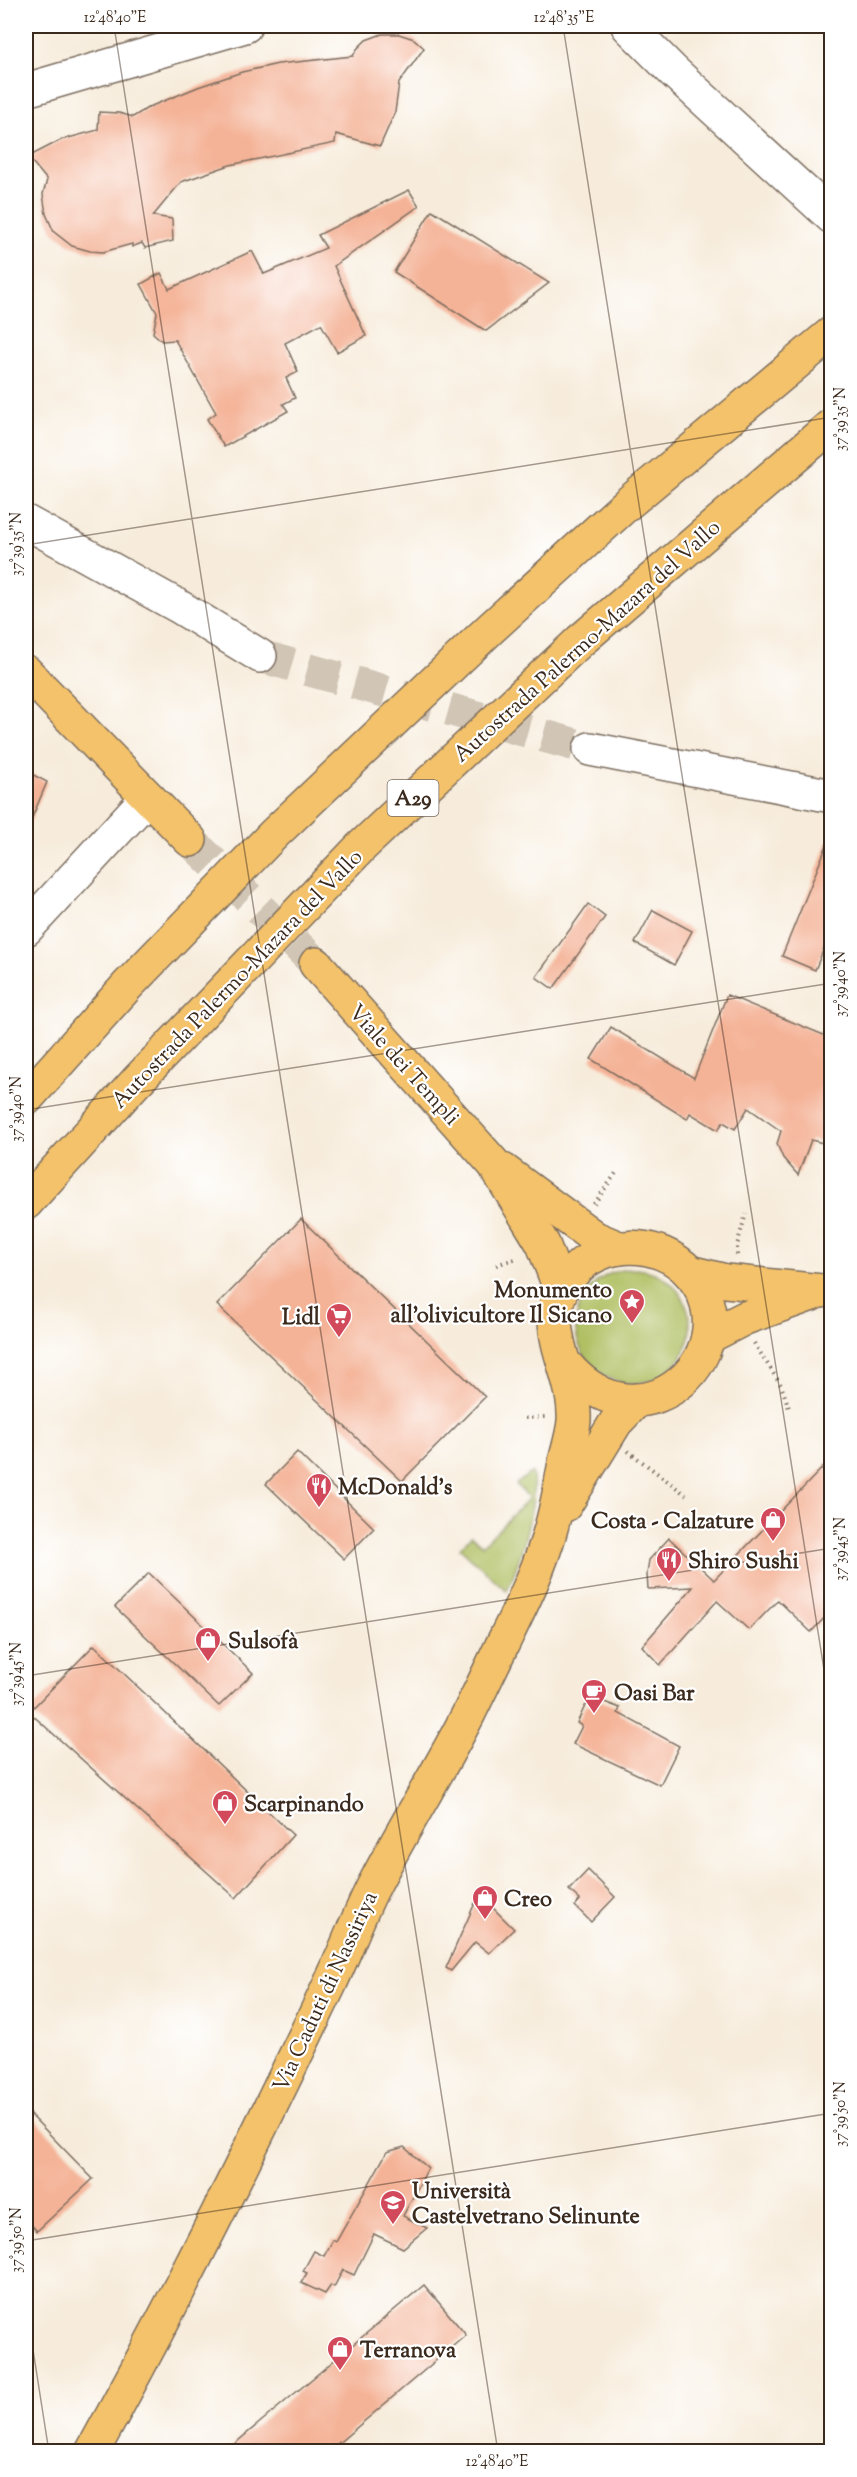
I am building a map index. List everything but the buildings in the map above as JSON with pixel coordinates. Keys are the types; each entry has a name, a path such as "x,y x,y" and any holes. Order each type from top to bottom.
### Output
{"main road":[{"path":"26,1099 128,985 282,825 481,637 619,512 831,333"},
{"name":"Autostrada Palermo-Mazara del Vallo","path":"26,1203 136,1082 369,839 580,641 831,425"},
{"path":"26,672 190,840"},
{"name":"Viale dei Templi","path":"316,964 494,1164"},
{"path":"26,1227 104,1135 136,1082"},
{"path":"494,1164 595,1238 619,1248"},
{"path":"494,1164 543,1244 561,1291"},
{"path":"552,1527 574,1420 566,1365 556,1341 554,1316 561,1291 571,1275 584,1262 600,1252 619,1248 644,1247 658,1250 690,1272 726,1281 827,1290"},
{"path":"566,1365 579,1381 597,1392 616,1399 637,1400 662,1394 683,1380 699,1360 708,1337 708,1313 702,1292 690,1272"},
{"path":"708,1337 745,1318 827,1290"},
{"path":"552,1527 616,1422 637,1400"},
{"name":"Via Caduti di Nassiriya","path":"92,2451 205,2238 332,1979 371,1891 470,1712 517,1614 552,1527"}],"street":[{"path":"26,90 245,26"},
{"path":"628,26 673,71 831,217"},
{"path":"26,522 178,606 260,656"},
{"path":"590,749 831,796"},
{"path":"26,929 147,798"}],"green space":[{"path":"633,1269 655,1273 665,1278 681,1294 686,1304 690,1326 686,1348 681,1358 665,1374 655,1379 633,1383 611,1379 601,1374 585,1358 580,1348 576,1326 580,1304 585,1294 601,1278 611,1273"},
{"path":"532,1472 533,1499 530,1515 522,1549 507,1591 460,1548 471,1536 483,1545 529,1498 516,1484"}],"tunnel":[{"path":"260,656 590,749"},
{"path":"190,840 316,964"}],"place":[{"name":"Monumento all'olivicultore Il Sicano","path":"632,1325"},
{"name":"Lidl","path":"339,1339"},
{"name":"McDonald's","path":"319,1509"},
{"name":"Costa - Calzature","path":"773,1543"},
{"name":"Shiro Sushi","path":"669,1583"},
{"name":"Sulsofà","path":"208,1663"},
{"name":"Oasi Bar","path":"594,1715"},
{"name":"Scarpinando","path":"225,1826"},
{"name":"Creo","path":"485,1921"},
{"name":"Università Castelvetrano Selinunte","path":"393,2226"},
{"name":"Terranova","path":"340,2372"}]}
